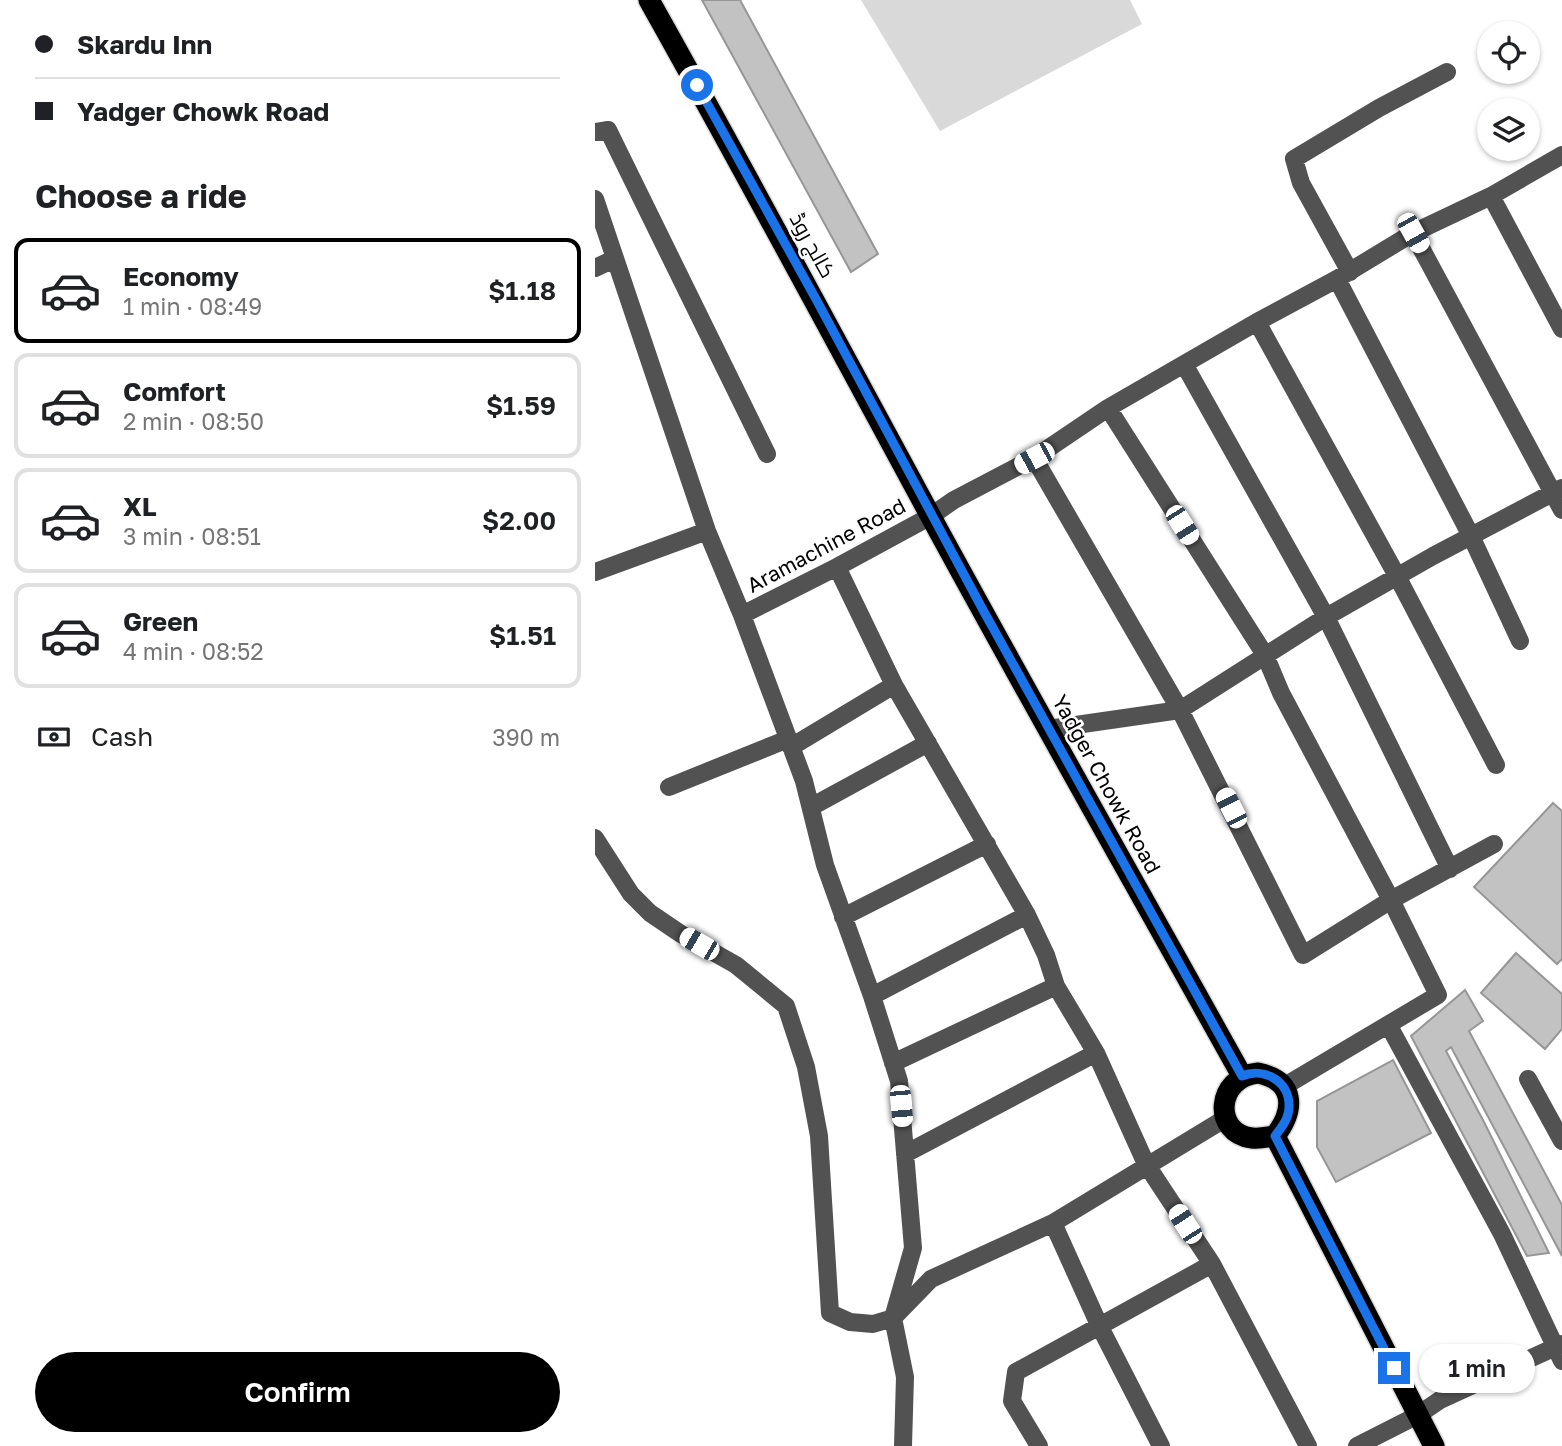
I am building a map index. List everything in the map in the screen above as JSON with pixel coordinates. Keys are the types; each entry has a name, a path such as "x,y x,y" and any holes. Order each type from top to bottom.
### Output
{"highway":[{"name":"کالج روڈ","path":"649,0 810,290 931,516"},
{"name":"Yadger Chowk Road","path":"931,516 1242,1076"},
{"path":"1258,1073 1270,1076 1283,1087 1290,1104 1288,1116 1275,1136 1251,1138 1241,1135 1226,1118 1225,1096 1230,1086 1242,1076 1258,1073"},
{"path":"1275,1136 1434,1446"}],"street":[{"path":"1447,72 1379,108 1294,159 1301,183 1344,276 1520,641"},
{"path":"595,132 608,130 767,454"},
{"name":"Aramachine Road","path":"742,615 931,516 954,500 1034,458 1108,408 1257,322 1344,276 1413,233 1491,196 1562,155"},
{"path":"1491,196 1562,328"},
{"path":"595,199 707,531 790,743 811,807 825,865 872,996 899,1082 912,1248 894,1318 905,1377 903,1446"},
{"path":"1413,233 1558,490 1562,510"},
{"path":"595,268 614,260"},
{"path":"1257,322 1397,576 1496,765"},
{"path":"1184,365 1326,618 1450,869"},
{"path":"1108,408 1265,656 1281,693 1391,900 1438,995 1283,1087"},
{"path":"1034,458 1181,710 1303,956 1391,900 1494,844"},
{"path":"1048,729 1181,710 1397,576 1558,490"},
{"path":"595,572 707,531"},
{"path":"837,567 894,685 1027,915 1046,955 1056,986 1096,1053 1146,1164 1212,1264 1307,1446"},
{"path":"669,787 790,743 894,685"},
{"path":"811,807 929,743"},
{"path":"595,838 631,894 650,913 736,965 786,1006 806,1067 819,1136 830,1313 850,1322 873,1324 894,1318 932,1279 1053,1223 1146,1164 1226,1118"},
{"path":"843,917 987,844"},
{"path":"872,996 1027,915"},
{"path":"893,1063 1056,986"},
{"path":"1357,1446 1418,1415 1440,1400 1560,1350 1479,1190 1389,1026"},
{"path":"905,1154 1096,1053"},
{"path":"1528,1079 1562,1141"},
{"path":"1053,1223 1100,1327 1161,1446"},
{"path":"1039,1446 1012,1401 1016,1372 1212,1264"}],"shaded area":[{"path":"861,0 1130,0 1142,24 940,131"}],"building":[{"path":"702,0 740,0 878,254 851,272"},
{"path":"1553,803 1562,811 1562,959 1557,964 1474,887"},
{"path":"1516,953 1562,994 1562,1029 1545,1049 1481,993"},
{"path":"1465,990 1483,1021 1469,1031 1562,1205 1562,1256 1451,1047 1446,1051 1549,1253 1527,1256 1411,1036"},
{"path":"1393,1060 1431,1133 1336,1182 1317,1147 1317,1101"}],"route":[{"path":"697,85 817,301 931,516 1242,1076 1258,1073 1270,1076 1280,1082 1287,1092 1290,1104 1288,1116 1275,1136 1394,1368"}]}
